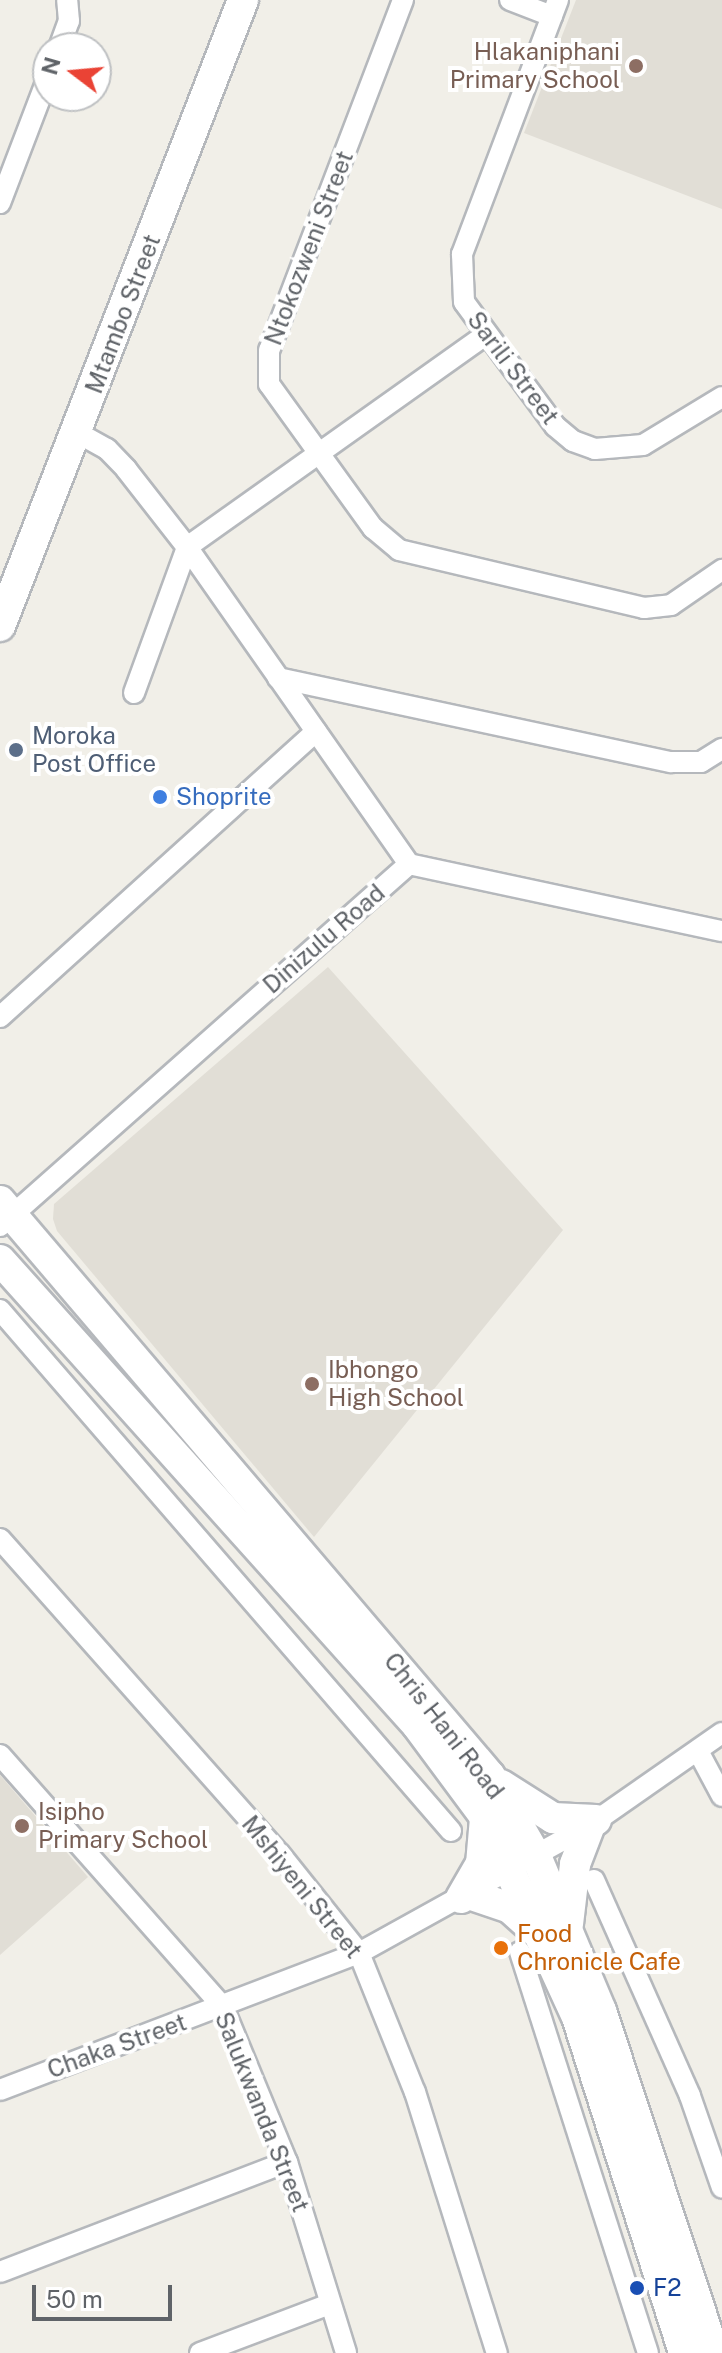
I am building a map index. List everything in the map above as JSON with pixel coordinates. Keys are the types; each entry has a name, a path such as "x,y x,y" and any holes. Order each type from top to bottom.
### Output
{"main road":[{"name":"Mtambo Street","path":"0,626 78,433 243,0"},
{"name":"Chris Hani Road","path":"4,1214 490,1776 524,1864 545,1941 577,2017 684,2353"},
{"name":"Chris Hani Road","path":"0,1260 417,1725 524,1864"},
{"path":"485,1817 481,1864 465,1896 510,1908 545,1941 593,1822 570,1821 535,1811 490,1776"},
{"name":"Chris Hani Road","path":"545,1941 601,2011 714,2353"}],"street":[{"path":"65,32 69,21 67,0"},
{"name":"Ntokozweni Street","path":"403,0 269,350 269,384 381,537 410,555 644,608 671,605 722,570"},
{"path":"510,0 555,8"},
{"name":"Sarili Street","path":"555,8 462,254 459,287 484,336 555,426 595,449 643,445 722,397"},
{"path":"0,203 35,112"},
{"path":"134,693 187,547 484,336"},
{"path":"78,433 107,449 187,547 409,864 722,931"},
{"path":"278,678 671,762 701,762 722,749"},
{"path":"0,1017 316,731"},
{"name":"Dinizulu Road","path":"4,1214 409,864"},
{"path":"0,1310 451,1831"},
{"name":"Mshiyeni Street","path":"0,1539 280,1854 359,1953 415,2092 497,2353"},
{"name":"Chaka Street","path":"0,2090 359,1953 524,1864 593,1822 722,1733"},
{"path":"698,1751 722,1796"},
{"name":"Salukwanda Street","path":"0,1755 223,2007 287,2162 346,2353"},
{"path":"594,1880 690,2096 722,2188"},
{"path":"545,1941 648,2353"},
{"path":"0,2272 287,2162"},
{"path":"200,2353 330,2304"}],"shaded area":[{"name":"Hlakaniphani Primary School","path":"576,0 722,0 722,209 524,133"},
{"name":"Ibhongo High School","path":"328,967 563,1230 314,1537 57,1231 53,1219 54,1204"},
{"name":"Isipho Primary School","path":"0,1775 88,1877 0,1955"}],"place":[{"name":"Hlakaniphani Primary School","path":"636,66"},
{"name":"Moroka Post Office","path":"16,750"},
{"name":"Shoprite","path":"160,797"},
{"name":"Ibhongo High School","path":"312,1384"},
{"name":"Isipho Primary School","path":"22,1826"},
{"name":"Food Chronicle Cafe","path":"501,1948"},
{"name":"F2","path":"637,2288"}]}
